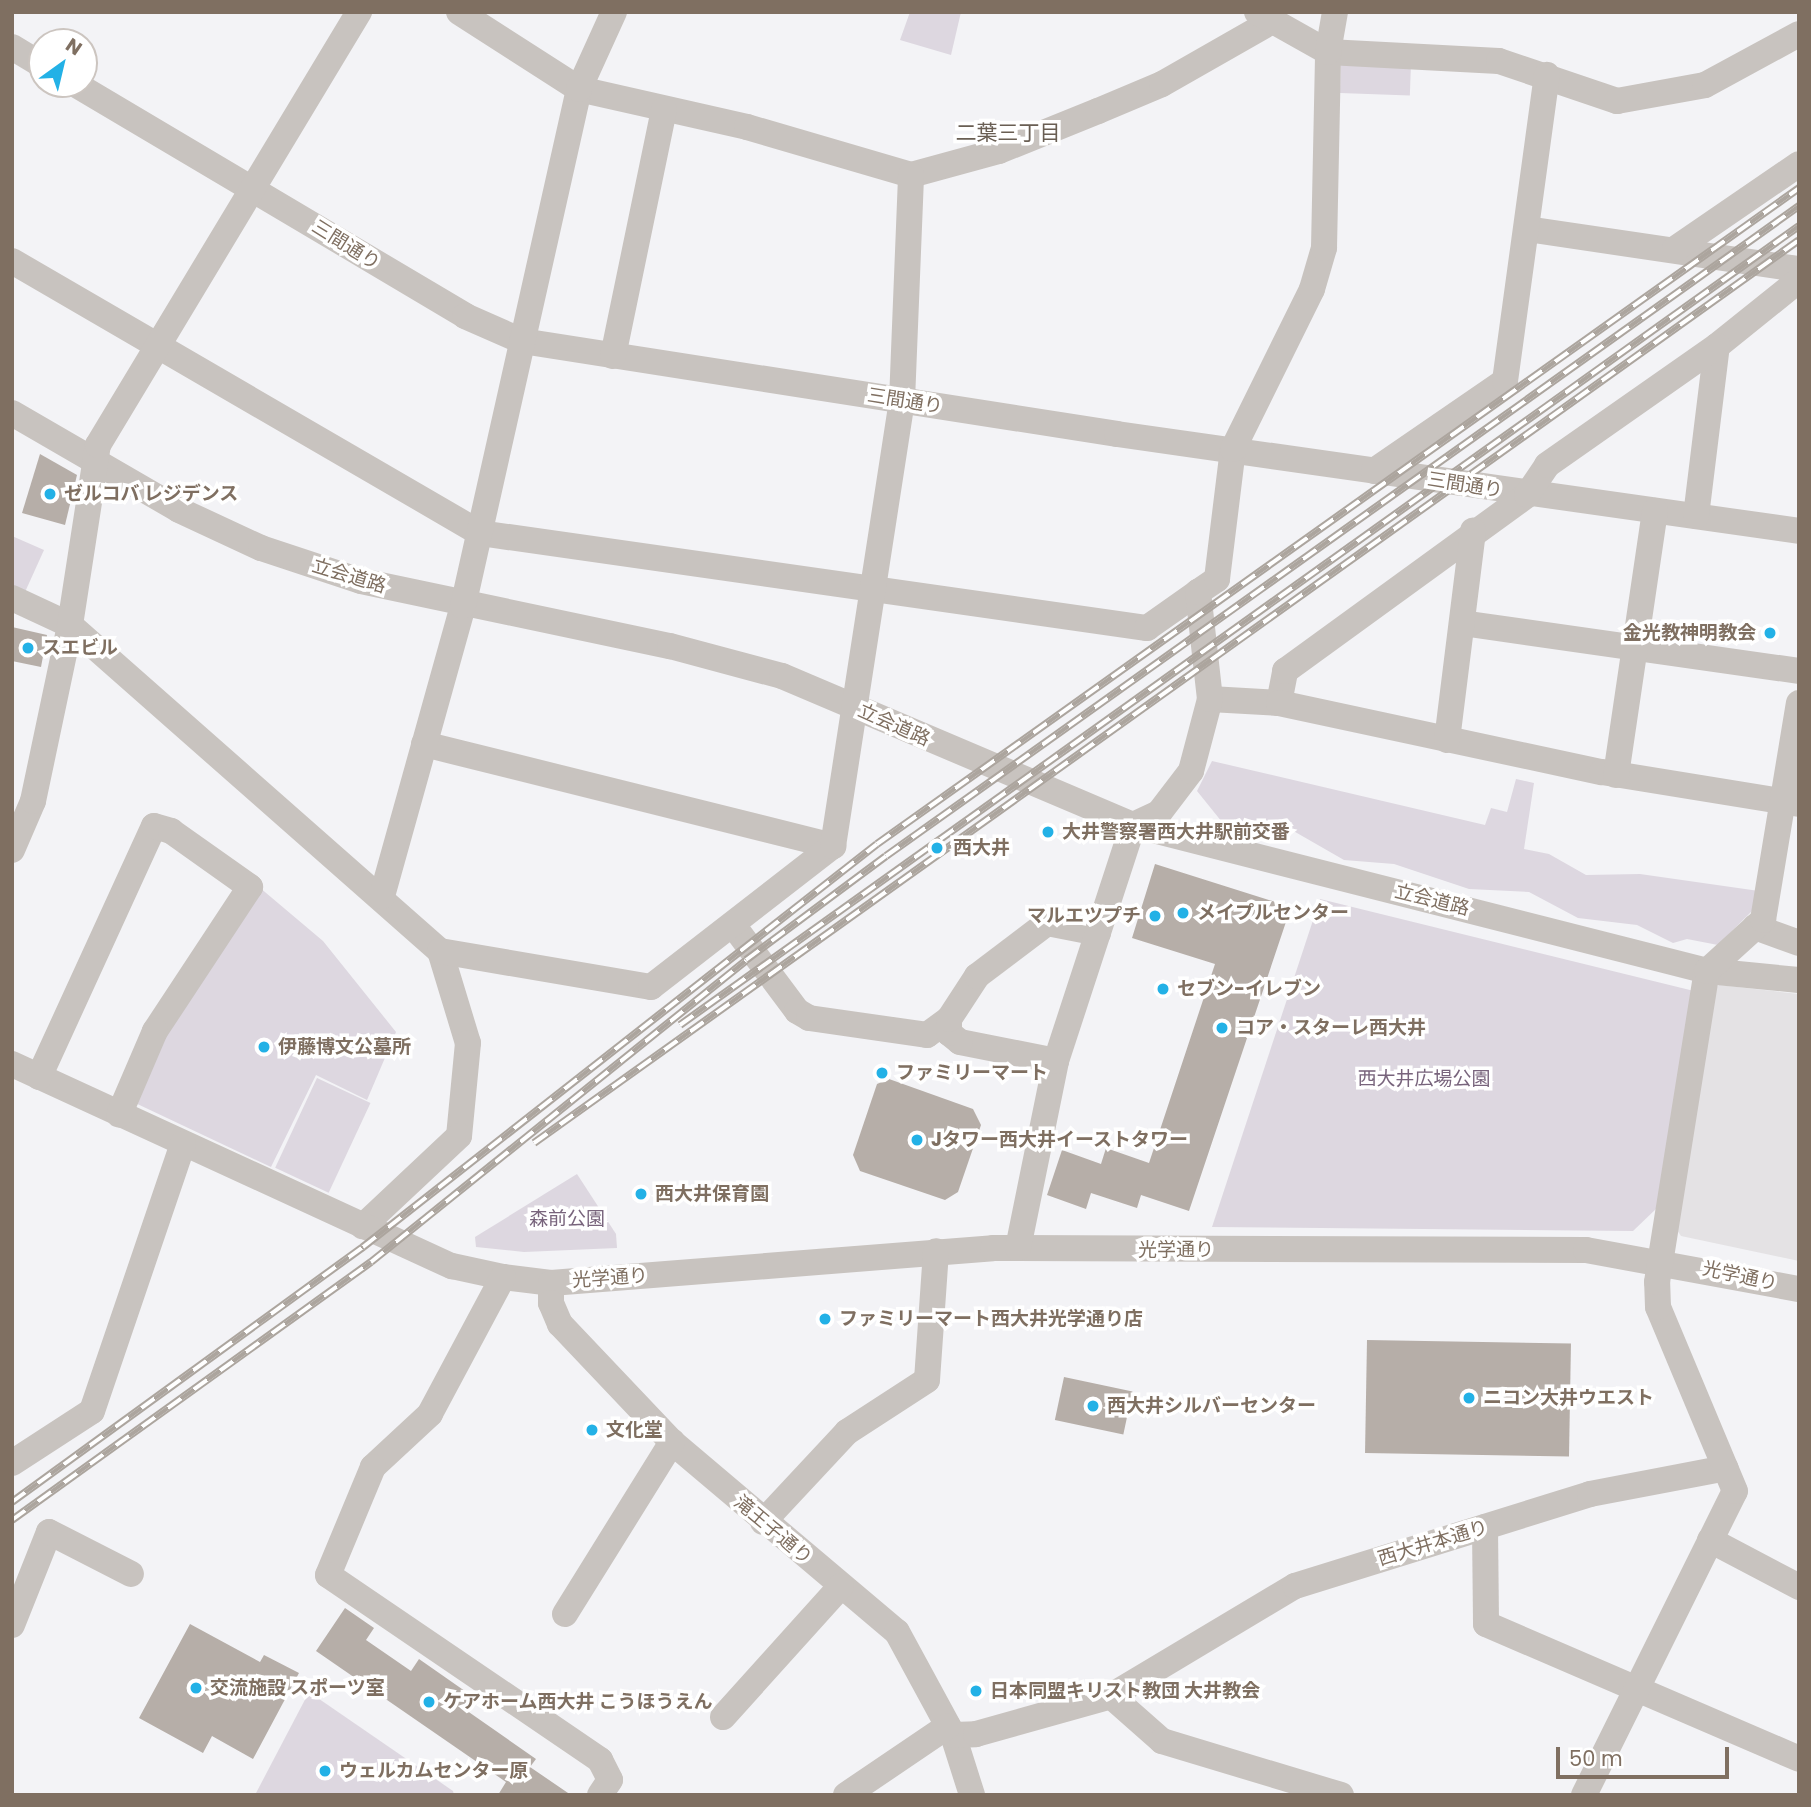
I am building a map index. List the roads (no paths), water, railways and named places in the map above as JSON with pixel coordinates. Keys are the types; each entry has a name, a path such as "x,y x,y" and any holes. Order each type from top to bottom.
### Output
{"street":[{"path":"12,850 33,801 70,625 98,445 359,12"},
{"path":"459,12 579,89 911,175 999,151 1162,84 1263,18 1328,52 1499,61 1547,75 1599,98 1657,96 1714,81 1799,34"},
{"path":"382,896 463,606 579,89 614,12"},
{"path":"12,261 480,533 1147,628 1217,579 1233,449 1312,289 1324,248 1328,52 1335,12"},
{"path":"12,47 28,57"},
{"path":"1374,471 1505,381 1547,75"},
{"name":"三間通り","path":"98,97 254,187 465,316 522,341 1527,495 1799,531"},
{"path":"613,356 664,110"},
{"path":"1675,249 1799,164"},
{"path":"440,951 651,988 833,846 858,709 902,401 911,175"},
{"path":"1527,229 1675,249 1799,270"},
{"path":"1279,703 1285,671 1473,531 1527,495 1547,465 1717,346 1799,280"},
{"path":"1696,516 1717,346"},
{"name":"立会道路","path":"12,412 97,463 261,548 463,606 670,646 782,676 1068,797 1075,806 1133,825 1707,971 1799,980"},
{"path":"1616,775 1637,648 1655,511"},
{"path":"1447,740 1473,531"},
{"path":"1018,1248 1031,1164 1056,1061 1133,825 1159,813 1191,771 1210,699 1198,592"},
{"path":"12,598 70,625 382,896 440,951 468,1043 458,1136 363,1226"},
{"path":"1462,623 1799,671"},
{"path":"1210,699 1279,703 1616,775 1791,803"},
{"path":"1584,1795 1735,1492 1658,1307 1662,1261 1707,971 1763,920 1791,803 1799,703"},
{"path":"424,744 833,846"},
{"path":"39,1077 154,827 171,831 250,887 155,1031 119,1115"},
{"path":"733,925 808,1018 927,1035 949,1018 977,976 1047,923 1061,922 1098,933"},
{"path":"1755,927 1799,943"},
{"path":"949,1018 949,1033 960,1042 1056,1061"},
{"name":"光学通り","path":"12,1064 452,1266 503,1277 551,1283 936,1251 1018,1248 1586,1250 1662,1261 1799,1289"},
{"path":"12,1463 92,1411 183,1144"},
{"path":"763,1522 847,1432 927,1380 936,1251"},
{"path":"503,1277 430,1414 373,1466 328,1575 600,1760 610,1780 600,1795"},
{"name":"滝王子通り","path":"551,1283 551,1303 560,1324 672,1442 763,1522 897,1632 950,1731 972,1795"},
{"path":"565,1614 672,1442"},
{"name":"西大井本通り","path":"846,1795 950,1731 976,1734 1111,1696 1295,1586 1590,1494 1726,1468"},
{"path":"1485,1527 1486,1624 1799,1759"},
{"path":"13,1616 49,1532 131,1574"},
{"path":"1710,1540 1799,1587"},
{"path":"723,1717 841,1586"},
{"path":"1111,1696 1162,1741 1341,1795"}],"railway":[{"path":"12,1502 363,1247 877,844 1799,188"},
{"path":"12,1520 371,1262 746,960 886,856 1799,206"},
{"path":"680,1025 1799,226"},
{"path":"534,1143 1799,240"}],"place":[{"name":"ゼルコバ レジデンス","path":"50,494"},
{"name":"金光教神明教会","path":"1770,633"},
{"name":"スエビル","path":"28,648"},
{"name":"大井警察署西大井駅前交番","path":"1048,832"},
{"name":"西大井","path":"937,848"},
{"name":"メイプルセンター","path":"1183,913"},
{"name":"マルエツプチ","path":"1155,916"},
{"name":"セブン-イレブン","path":"1163,989"},
{"name":"コア・スターレ西大井","path":"1222,1028"},
{"name":"伊藤博文公墓所","path":"264,1047"},
{"name":"ファミリーマート","path":"882,1073"},
{"name":"Jタワー西大井イーストタワー","path":"917,1140"},
{"name":"西大井保育園","path":"641,1194"},
{"name":"ファミリーマート西大井光学通り店","path":"825,1319"},
{"name":"ニコン大井ウエスト","path":"1469,1398"},
{"name":"西大井シルバーセンター","path":"1093,1406"},
{"name":"文化堂","path":"592,1430"},
{"name":"交流施設 スポーツ室","path":"196,1688"},
{"name":"日本同盟キリスト教団 大井教会","path":"976,1691"},
{"name":"ケアホーム西大井 こうほうえん","path":"429,1702"},
{"name":"ウェルカムセンター原","path":"325,1771"}],"district":[{"name":"二葉三丁目","path":"1008,133"}],"park label":[{"name":"西大井広場公園","path":"1424,1079"},
{"name":"森前公園","path":"567,1219"}]}
